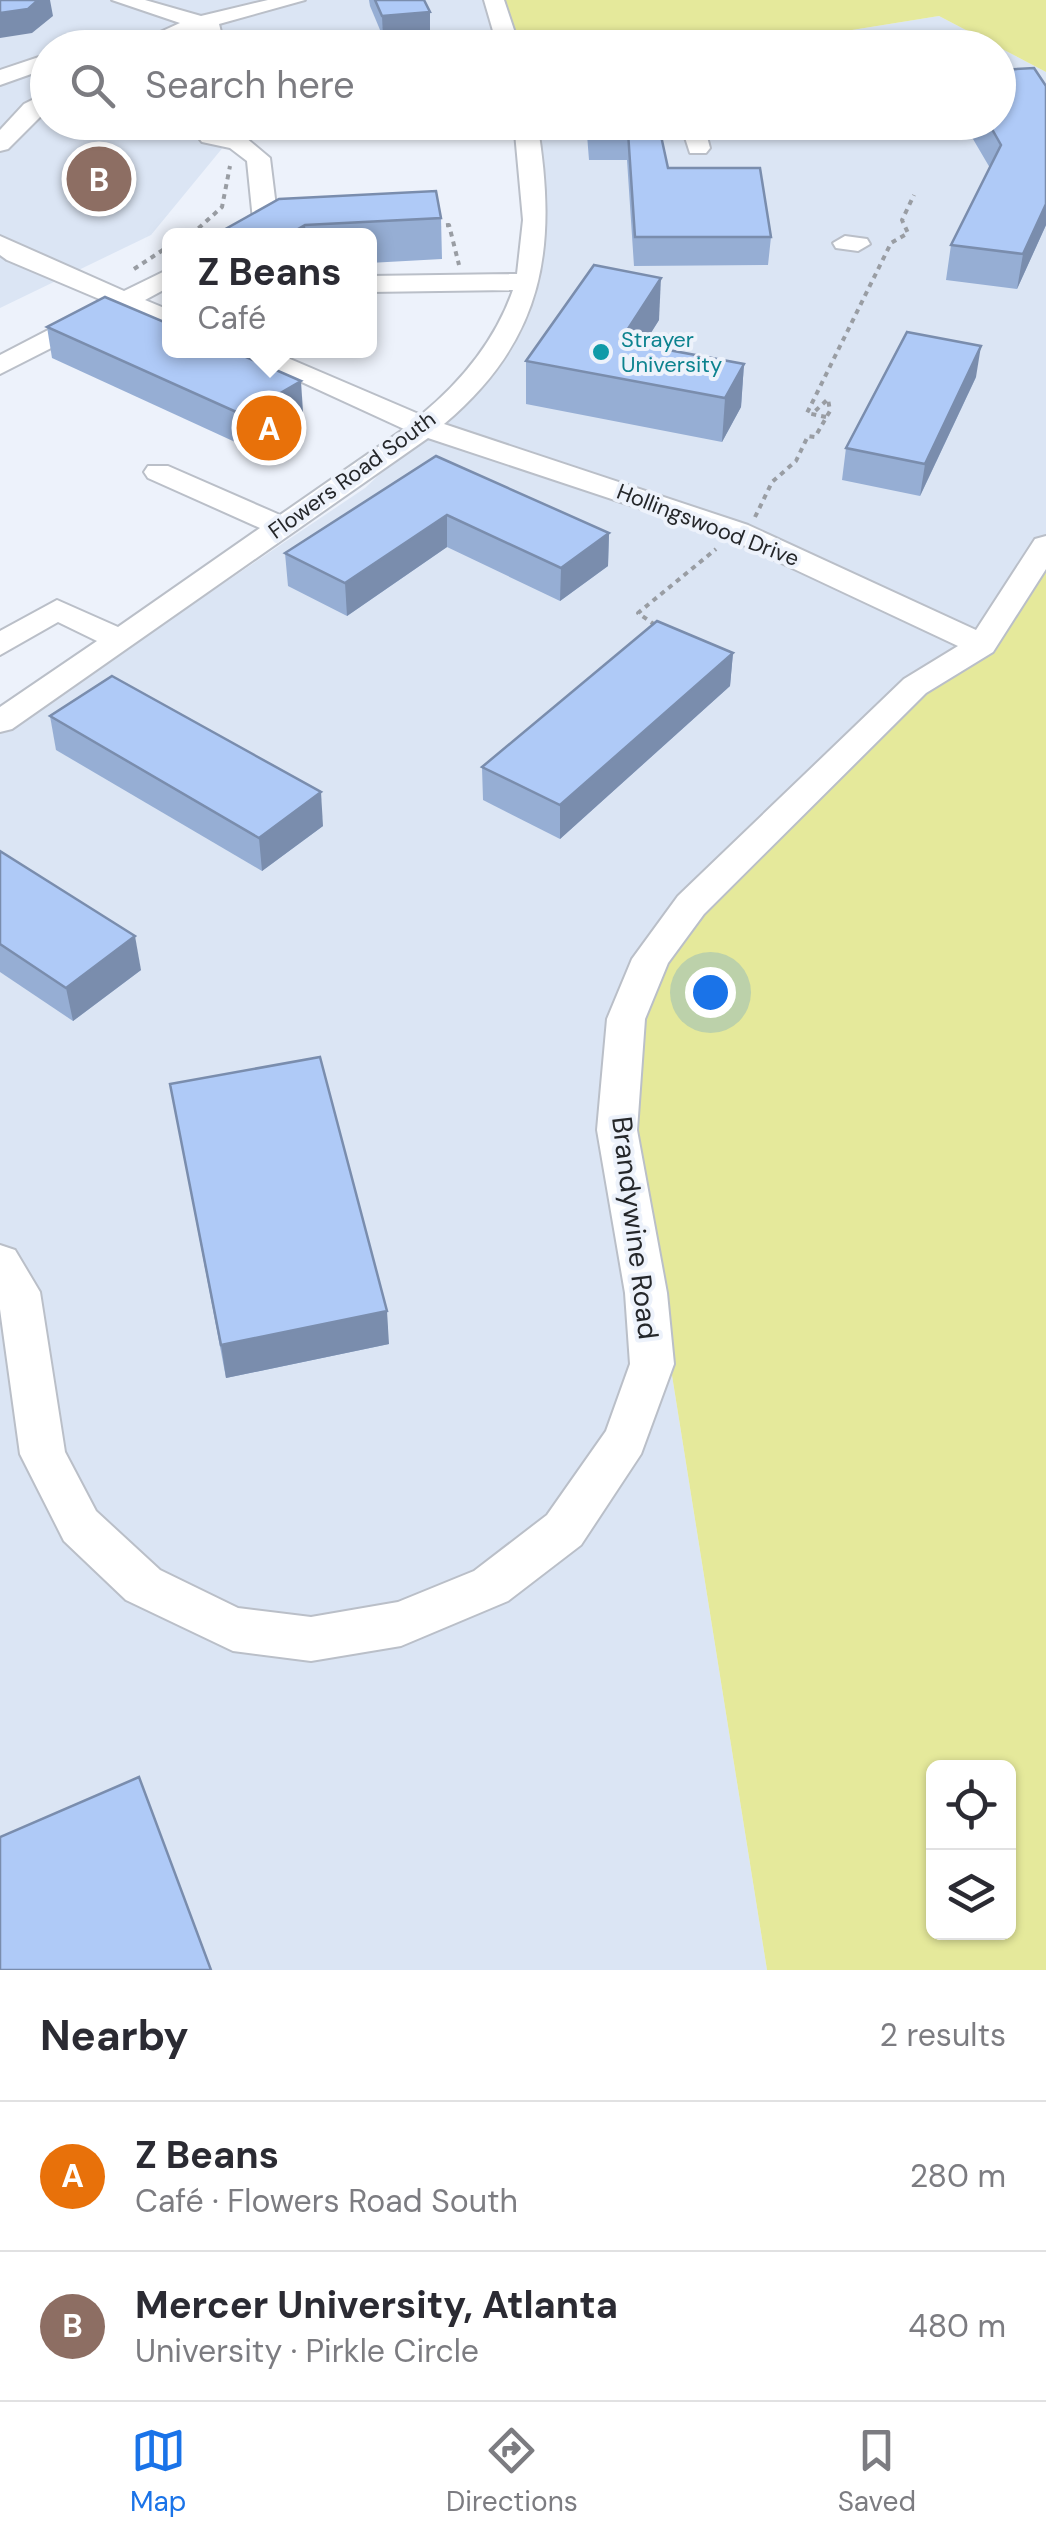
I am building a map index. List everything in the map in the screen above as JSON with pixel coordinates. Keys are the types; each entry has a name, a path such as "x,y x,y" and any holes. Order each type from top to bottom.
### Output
{"street":[{"path":"122,0 202,22 212,30"},
{"path":"182,30 296,0"},
{"path":"494,0 503,30"},
{"path":"0,78 30,67"},
{"path":"3,137 30,114"},
{"path":"226,140 237,142 258,158 255,228"},
{"name":"Flowers Road South","path":"0,722 424,427 485,366 515,318 536,255 536,185 528,140"},
{"path":"696,140 698,148"},
{"path":"260,228 296,221"},
{"path":"0,243 42,267 162,317"},
{"path":"0,366 162,281"},
{"path":"377,284 528,282"},
{"name":"Hollingswood Drive","path":"264,358 424,427 686,527 758,540 982,645"},
{"path":"158,472 282,527"},
{"name":"Brandywine Road","path":"0,1262 19,1292 43,1454 80,1526 143,1585 233,1629 312,1639 401,1624 491,1586 564,1530 625,1440 652,1364 646,1293 617,1130 626,1019 651,959 691,906 915,686 982,645 1046,545"},
{"path":"0,646 57,610 120,640"},
{"path":"0,674 81,621"}],"path":[{"path":"204,227 224,211 230,198 228,154"},
{"path":"826,417 807,413 892,242 908,234 902,220 914,195"},
{"path":"204,227 218,224"},
{"path":"434,226 449,225 460,267 475,268"},
{"path":"749,523 772,482 796,461 808,436 815,437 826,417 828,399 823,398 812,414"},
{"path":"656,635 655,621 638,613 730,537"}],"shaded area":[{"path":"0,0 496,0 502,30 30,30 30,140 229,140 151,235 0,308"},
{"path":"939,16 966,30 852,30"},
{"path":"1016,56 1046,72 1046,569 1006,624 659,1294 767,1970 0,1970 0,734 365,488 465,394 540,274 521,140 1016,140"}],"green space":[{"path":"496,0 1046,0 1046,72 1016,56 1016,30 966,30 939,16 852,30 502,30"},
{"path":"1046,569 1046,1970 767,1970 659,1294 633,1105 632,1009 696,922 920,686 1006,624"}],"building":[{"path":"0,0 38,0 28,9 0,13"},
{"path":"375,0 424,0 430,12 382,16"},
{"path":"1034,68 1046,86 1046,204 1023,254 951,245 1001,145 998,140 1016,140 1016,69"},
{"path":"629,140 662,140 668,168 760,168 771,237 635,237"},
{"path":"436,191 441,218 300,228 227,228 279,199"},
{"path":"594,265 661,278 620,341 744,364 725,398 526,361"},
{"path":"105,297 162,321 162,358 248,358 301,381 243,415 47,327"},
{"path":"907,332 981,346 925,464 846,448"},
{"path":"436,456 609,533 561,568 447,515 345,583 285,553"},
{"path":"657,621 733,653 560,805 482,767"},
{"path":"112,676 321,792 259,838 50,716"},
{"path":"0,851 135,936 66,988 0,944"},
{"path":"320,1057 387,1311 221,1345 170,1084"},
{"path":"139,1777 211,1970 0,1970 0,1837"}],"place":[{"name":"Mercer University, Atlanta","path":"99,179"},
{"name":"Strayer University","path":"601,352"},
{"name":"Z Beans","path":"269,428"}]}
